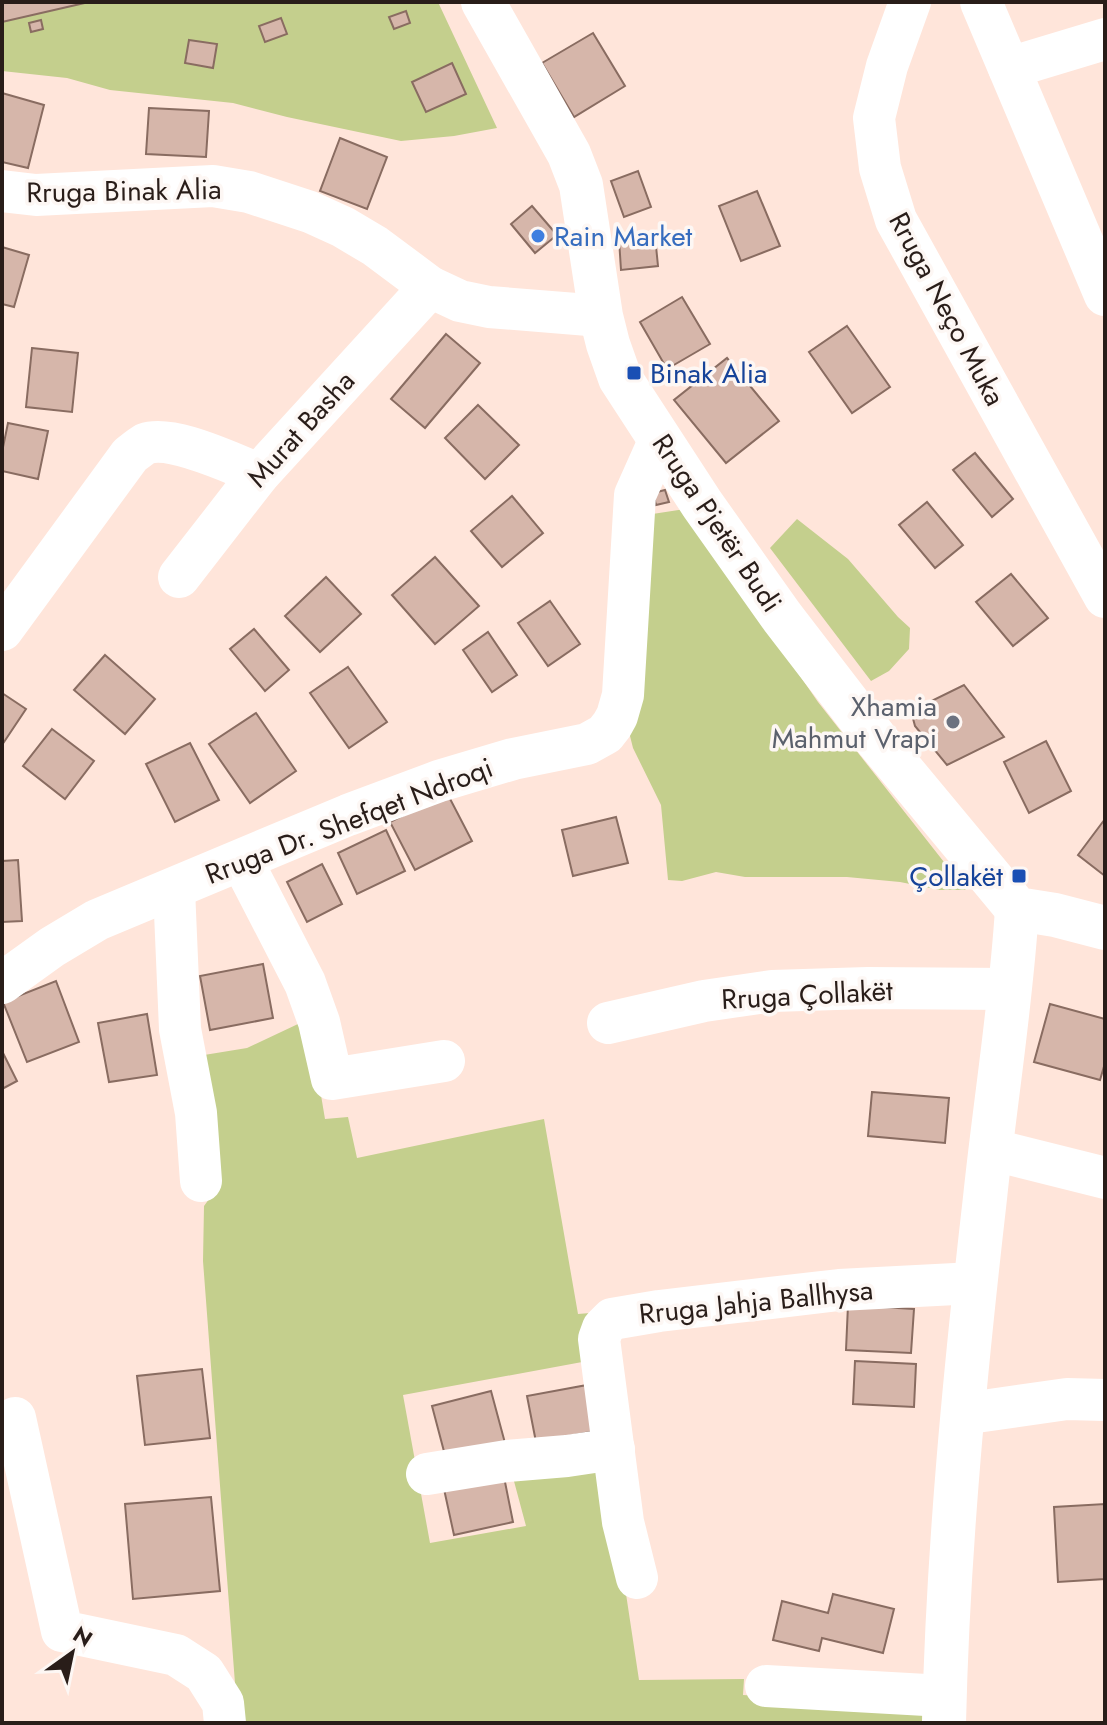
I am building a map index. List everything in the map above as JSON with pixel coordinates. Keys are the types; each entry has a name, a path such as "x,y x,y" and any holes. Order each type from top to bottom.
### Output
{"main road":[{"name":"Rruga Pjetër Budi","path":"483,2 569,154 577,175 587,218 601,316 620,378 702,504 782,617 909,779 1017,909"},
{"path":"944,1710 962,1414 1017,909 1105,928"}],"street":[{"name":"Rruga Neço Muka","path":"910,2 887,66 874,118 880,168 896,220 1105,597"},
{"path":"981,2 1105,295"},
{"path":"1009,68 1105,39"},
{"name":"Rruga Binak Alia","path":"2,191 36,195 213,186 249,192 300,208 343,227 375,246 430,287 460,301 489,307 601,316"},
{"name":"Murat Basha","path":"179,577 259,474 430,287"},
{"name":"Rruga Dr. Shefqet Ndroqi","path":"2,983 97,920 348,815 439,781 513,759 587,744 605,734 617,716 623,695 635,495 660,439"},
{"path":"2,630 130,455 147,444 184,445 259,474"},
{"path":"242,861 305,983 319,1022 332,1079 444,1061"},
{"path":"174,889 180,1029 196,1113 201,1181"},
{"name":"Rruga Çollakët","path":"608,1023 704,1001 772,991 1009,989"},
{"path":"990,1149 1105,1178"},
{"name":"Rruga Jahja Ballhysa","path":"637,1578 623,1522 599,1339 603,1328 612,1319 839,1290 975,1283"},
{"path":"962,1414 1067,1399 1105,1400"},
{"path":"15,1418 62,1631 176,1655 204,1673 223,1703 225,1723"},
{"path":"427,1474 614,1449"},
{"path":"766,1686 944,1710"}],"green space":[{"path":"2,2 438,2 497,128 401,141 233,103 110,90 67,78 2,71"},
{"path":"685,509 818,702 966,890 940,890 847,877 745,877 716,872 682,881 668,880 661,805 633,748 628,728 646,515"},
{"path":"797,519 848,559 910,628 909,649 889,671 871,681 770,548"},
{"path":"298,1024 309,1024 325,1119 348,1117 357,1158 544,1119 578,1314 590,1313 593,1360 403,1395 430,1543 526,1526 511,1470 607,1468 639,1680 744,1679 743,1695 923,1705 922,1723 238,1723 203,1261 204,1206 212,1195 198,1056 247,1048"}],"building":[{"path":"2,2 89,2 2,22"},
{"path":"406,11 410,23 394,29 389,17"},
{"path":"281,18 287,34 265,42 259,26"},
{"path":"41,20 43,29 31,32 29,23"},
{"path":"593,33 625,86 574,117 542,63"},
{"path":"189,40 217,44 213,68 185,63"},
{"path":"452,63 466,94 426,112 412,82"},
{"path":"2,93 44,105 28,168 2,162"},
{"path":"149,108 209,111 206,157 146,154"},
{"path":"340,138 387,157 367,209 320,191"},
{"path":"638,171 651,207 624,217 611,181"},
{"path":"757,191 780,246 741,261 719,206"},
{"path":"532,206 557,235 535,253 511,224"},
{"path":"655,236 658,266 621,270 619,239"},
{"path":"2,247 29,255 14,307 2,304"},
{"path":"682,297 710,344 667,369 640,322"},
{"path":"847,326 890,387 852,413 809,352"},
{"path":"446,334 480,363 425,428 391,399"},
{"path":"32,348 78,353 72,412 26,407"},
{"path":"727,358 779,421 726,463 674,400"},
{"path":"478,405 519,445 485,479 445,438"},
{"path":"8,423 48,431 38,479 2,471"},
{"path":"975,453 1013,499 992,517 953,470"},
{"path":"665,490 669,502 656,505 653,493"},
{"path":"512,496 543,533 502,567 471,531"},
{"path":"927,502 963,545 935,568 899,525"},
{"path":"435,557 479,606 435,644 392,595"},
{"path":"1011,574 1048,618 1013,646 976,602"},
{"path":"326,577 361,614 320,652 285,616"},
{"path":"550,601 580,644 548,666 518,623"},
{"path":"254,629 289,670 265,691 230,649"},
{"path":"488,632 517,675 492,692 463,650"},
{"path":"105,655 155,699 125,734 74,690"},
{"path":"348,667 387,722 349,748 310,693"},
{"name":"Xhamia Mahmut Vrapi","path":"964,685 1004,737 947,765 915,726 911,711"},
{"path":"2,693 26,709 2,745"},
{"path":"256,713 296,771 250,803 209,744"},
{"path":"52,729 94,761 65,799 23,766"},
{"path":"1046,741 1071,791 1029,813 1004,762"},
{"path":"190,743 219,800 175,822 146,764"},
{"path":"447,793 472,841 415,870 390,822"},
{"path":"616,817 628,863 573,876 562,830"},
{"path":"1105,819 1105,876 1078,855"},
{"path":"386,830 405,871 357,894 338,853"},
{"path":"18,860 22,921 2,922 2,861"},
{"path":"322,864 342,904 307,922 287,882"},
{"path":"263,964 273,1018 210,1030 200,976"},
{"path":"56,981 79,1042 27,1062 3,1002"},
{"path":"1050,1004 1105,1019 1105,1063 1100,1080 1034,1062"},
{"path":"147,1014 157,1075 109,1082 98,1023"},
{"path":"2,1051 17,1081 2,1089"},
{"path":"872,1092 949,1098 945,1143 868,1136"},
{"path":"848,1305 914,1309 911,1353 846,1350"},
{"path":"855,1361 916,1364 914,1407 853,1404"},
{"path":"202,1369 210,1438 145,1445 137,1376"},
{"path":"587,1385 596,1431 536,1442 527,1396"},
{"path":"491,1391 505,1443 446,1459 432,1406"},
{"path":"504,1477 513,1522 454,1535 444,1489"},
{"path":"211,1497 220,1591 133,1599 125,1504"},
{"path":"1105,1504 1105,1579 1058,1582 1054,1507"},
{"path":"833,1594 894,1609 883,1653 822,1638 819,1651 773,1640 782,1601 828,1613"}],"place":[{"name":"Rain Market","path":"538,236"},
{"name":"Binak Alia","path":"634,373"},
{"name":"Xhamia Mahmut Vrapi","path":"953,722"},
{"name":"Çollakët","path":"1019,876"}]}
